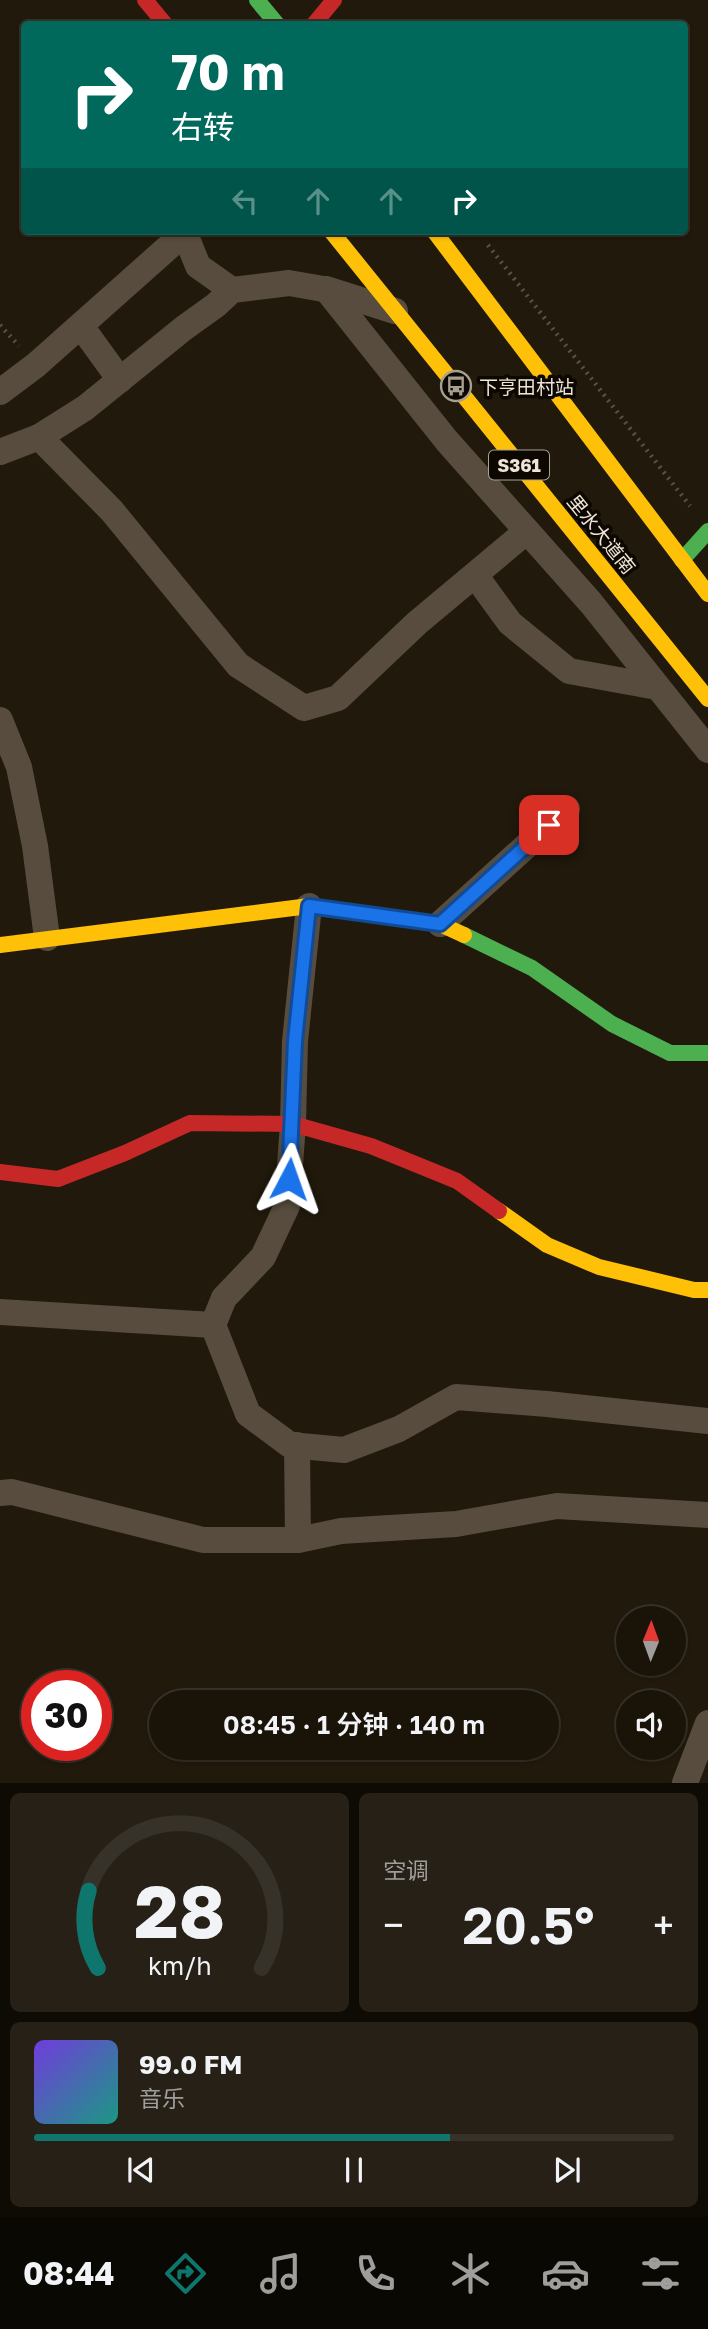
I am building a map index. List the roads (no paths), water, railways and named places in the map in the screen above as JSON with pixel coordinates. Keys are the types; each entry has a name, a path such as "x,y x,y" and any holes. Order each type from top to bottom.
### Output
{"street":[{"path":"145,0 162,21"},
{"path":"257,0 274,21"},
{"path":"316,21 334,0"},
{"path":"0,391 36,365 81,326 172,244 175,235"},
{"path":"186,235 198,266 232,290"},
{"name":"里水大道南","path":"334,235 708,699"},
{"path":"437,235 708,594"},
{"path":"0,452 39,437 85,408 232,290 289,283 326,289 395,311"},
{"path":"326,289 447,440 591,604 708,750"},
{"path":"81,326 120,380"},
{"path":"39,437 112,511 238,665 304,708 338,698 417,623 527,531"},
{"path":"682,559 708,531"},
{"path":"475,575 510,623 569,671 657,687"},
{"path":"0,720 19,767 35,846 47,938"},
{"path":"440,924 567,809"},
{"path":"309,906 295,1041 287,1206 263,1257 223,1298 213,1325 248,1414 290,1445 344,1450 399,1429 456,1397 708,1421"},
{"path":"0,945 309,906 440,924 532,968 612,1024 670,1053 708,1053"},
{"path":"0,1171 58,1179 125,1153 190,1123 293,1124 371,1146 457,1181 547,1245 599,1267 694,1290 708,1290"},
{"path":"0,1312 213,1325"},
{"path":"297,1445 298,1540"},
{"path":"0,1493 12,1492 203,1540 298,1540 341,1531 456,1524 557,1506 708,1515"},
{"path":"685,1783 708,1723"}],"place":[{"name":"下亨田村站","path":"456,386"}]}
